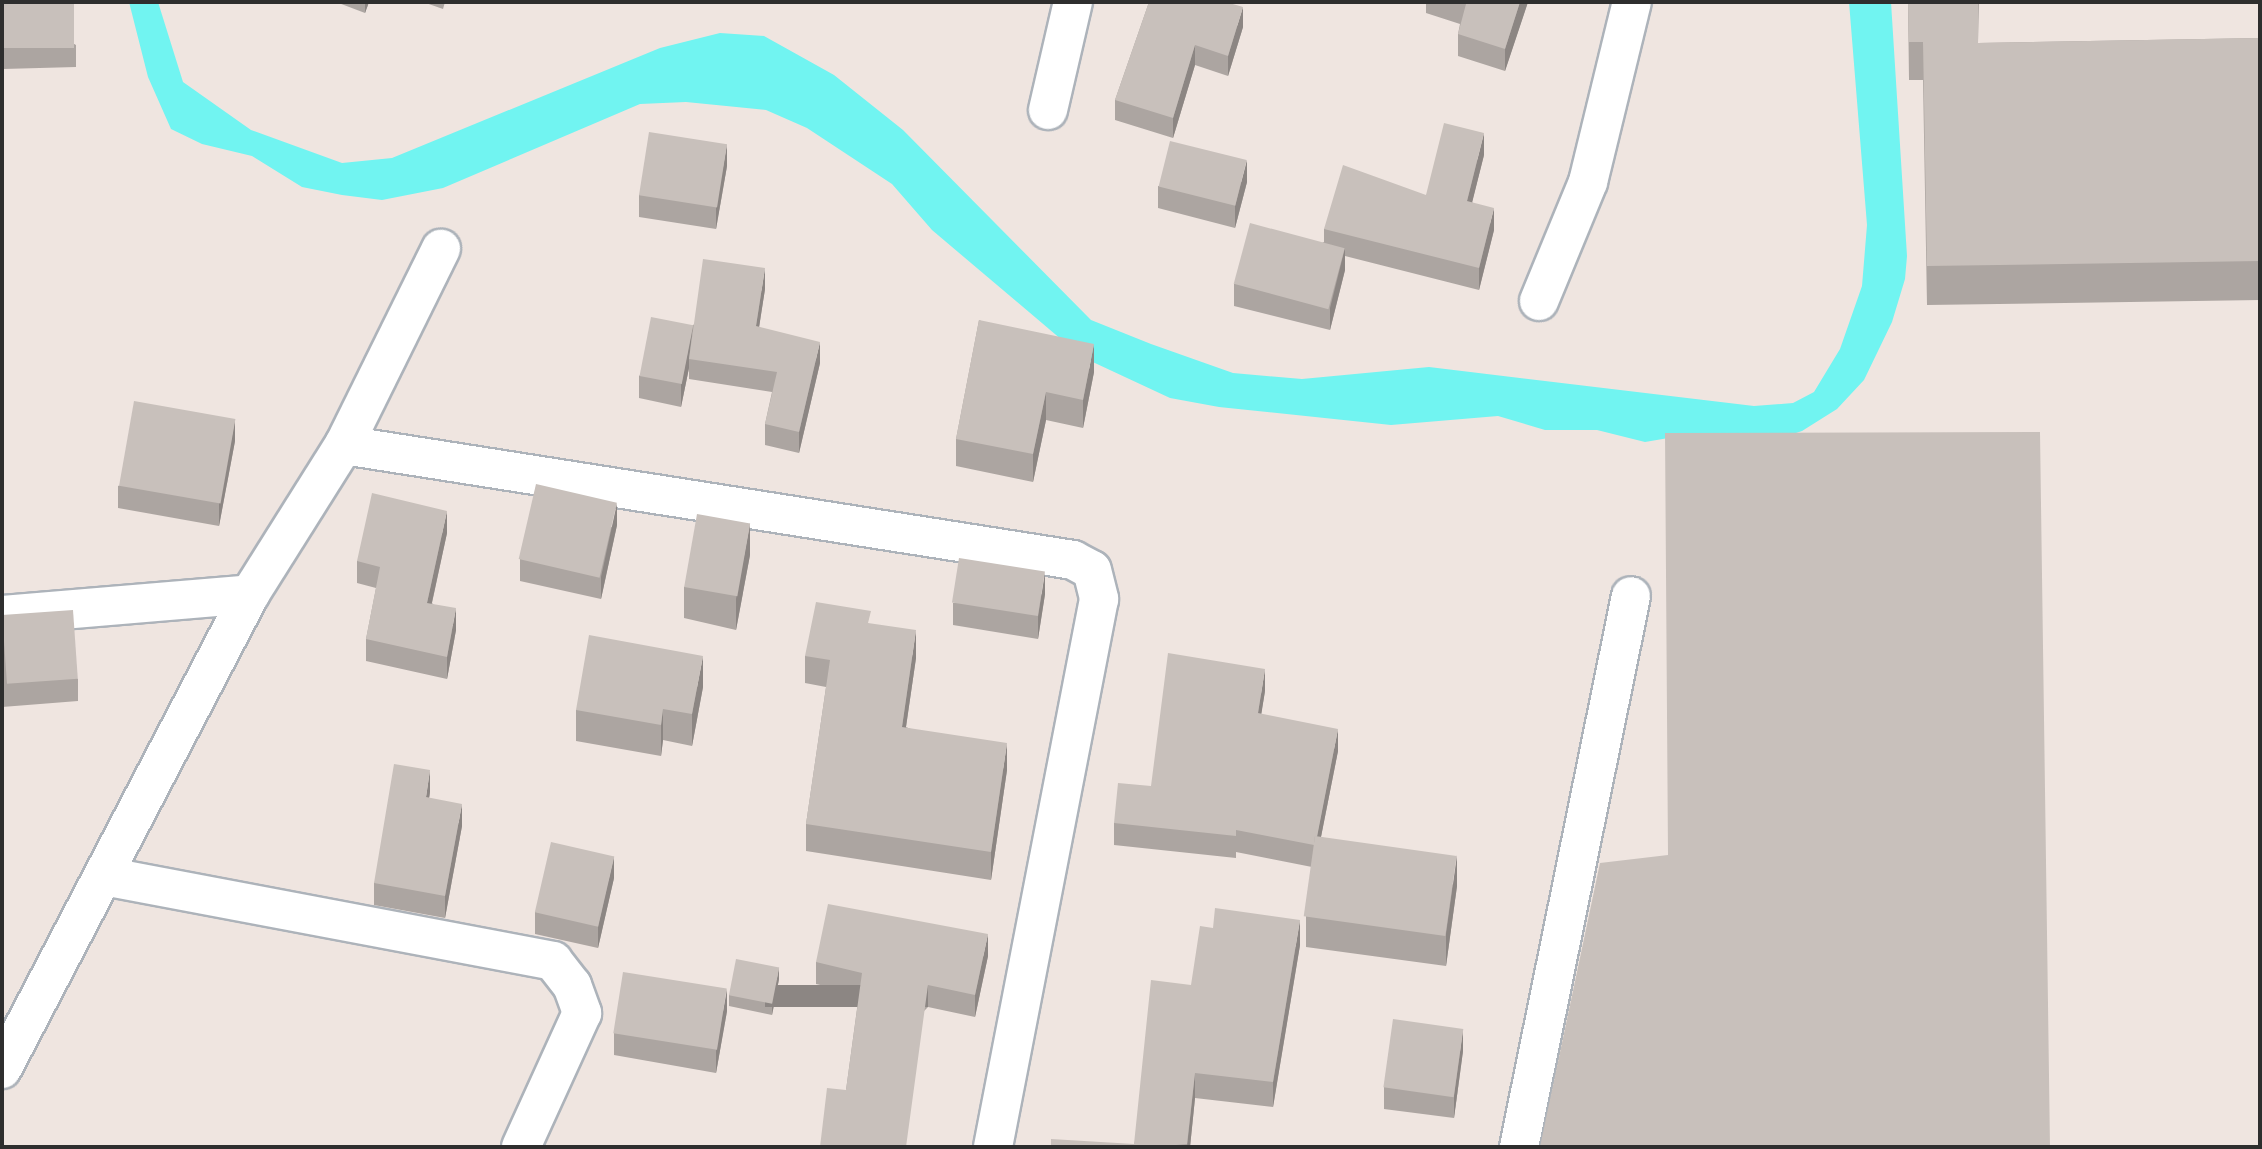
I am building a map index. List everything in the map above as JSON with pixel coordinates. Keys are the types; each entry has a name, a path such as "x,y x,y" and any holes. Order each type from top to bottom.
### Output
{"street":[{"path":"1048,110 1073,2"},
{"path":"1539,301 1588,182 1632,2"},
{"path":"2,1069 250,594 344,445 441,249"},
{"path":"344,445 1073,560 1092,570 1099,599 993,1147"},
{"path":"2,615 250,594"},
{"path":"1519,1147 1631,596"},
{"path":"104,876 554,961 572,985 582,1013 521,1147"}],"water":[{"path":"129,2 158,2 183,82 251,130 342,163 392,158 660,48 720,33 764,36 834,75 903,130 1091,320 1151,344 1233,373 1302,379 1429,367 1754,406 1793,403 1814,392 1840,349 1862,286 1867,225 1849,2 1891,2 1907,256 1905,279 1892,322 1864,380 1837,409 1802,431 1760,445 1686,435 1645,442 1597,430 1545,430 1498,416 1391,425 1219,407 1170,398 1082,357 932,230 892,184 807,128 766,110 686,102 640,104 443,188 382,200 342,195 302,187 252,156 202,144 171,129 148,77"}],"building":[{"path":"2,2 74,2 74,48 2,48"},
{"path":"1149,2 1226,2 1243,7 1228,56 1195,45 1173,118 1115,100"},
{"path":"1458,2 1520,2 1505,49 1458,34 1466,4"},
{"path":"1908,2 1978,2 1978,43 2260,38 2260,261 1927,266 1923,42 1909,42"},
{"path":"1444,123 1484,133 1467,201 1494,208 1479,268 1324,229 1343,165 1426,195"},
{"path":"649,132 727,144 717,208 639,195"},
{"path":"1170,141 1247,160 1235,206 1159,187"},
{"path":"1250,223 1345,248 1328,309 1234,284"},
{"path":"703,259 765,268 756,326 820,342 799,432 765,424 777,372 689,359"},
{"path":"651,317 693,325 682,384 640,376"},
{"path":"979,320 1094,344 1083,400 1046,392 1033,454 956,439"},
{"path":"134,401 235,419 221,504 119,486"},
{"path":"2040,432 2050,1147 1540,1147 1600,863 1668,855 1665,433"},
{"path":"536,484 617,503 600,578 519,559"},
{"path":"372,493 447,511 427,603 456,608 447,657 366,639 380,567 357,561"},
{"path":"697,514 750,523 737,596 684,587"},
{"path":"959,558 1045,572 1038,616 952,602"},
{"path":"816,602 871,611 868,623 916,630 902,727 1007,743 991,852 806,824 830,660 805,656"},
{"path":"73,610 78,679 7,684 2,615"},
{"path":"589,635 703,656 692,714 663,709 661,725 576,710"},
{"path":"1168,653 1265,669 1258,713 1338,729 1314,845 1236,830 1236,836 1114,823 1118,783 1151,786"},
{"path":"394,764 430,770 426,797 462,804 445,896 374,883"},
{"path":"1315,836 1457,856 1445,936 1304,916"},
{"path":"551,842 614,857 598,927 535,912"},
{"path":"828,904 988,934 975,995 928,985 906,1147 820,1147 827,1088 846,1090 862,973 816,962"},
{"path":"1215,908 1300,920 1273,1082 1195,1073 1187,1144 1176,1147 1051,1147 1051,1139 1134,1144 1151,980 1191,985 1200,926 1213,928"},
{"path":"736,959 779,967 772,1004 729,995"},
{"path":"623,972 727,988 717,1050 613,1033"},
{"path":"1393,1019 1463,1029 1454,1097 1383,1087"}]}
